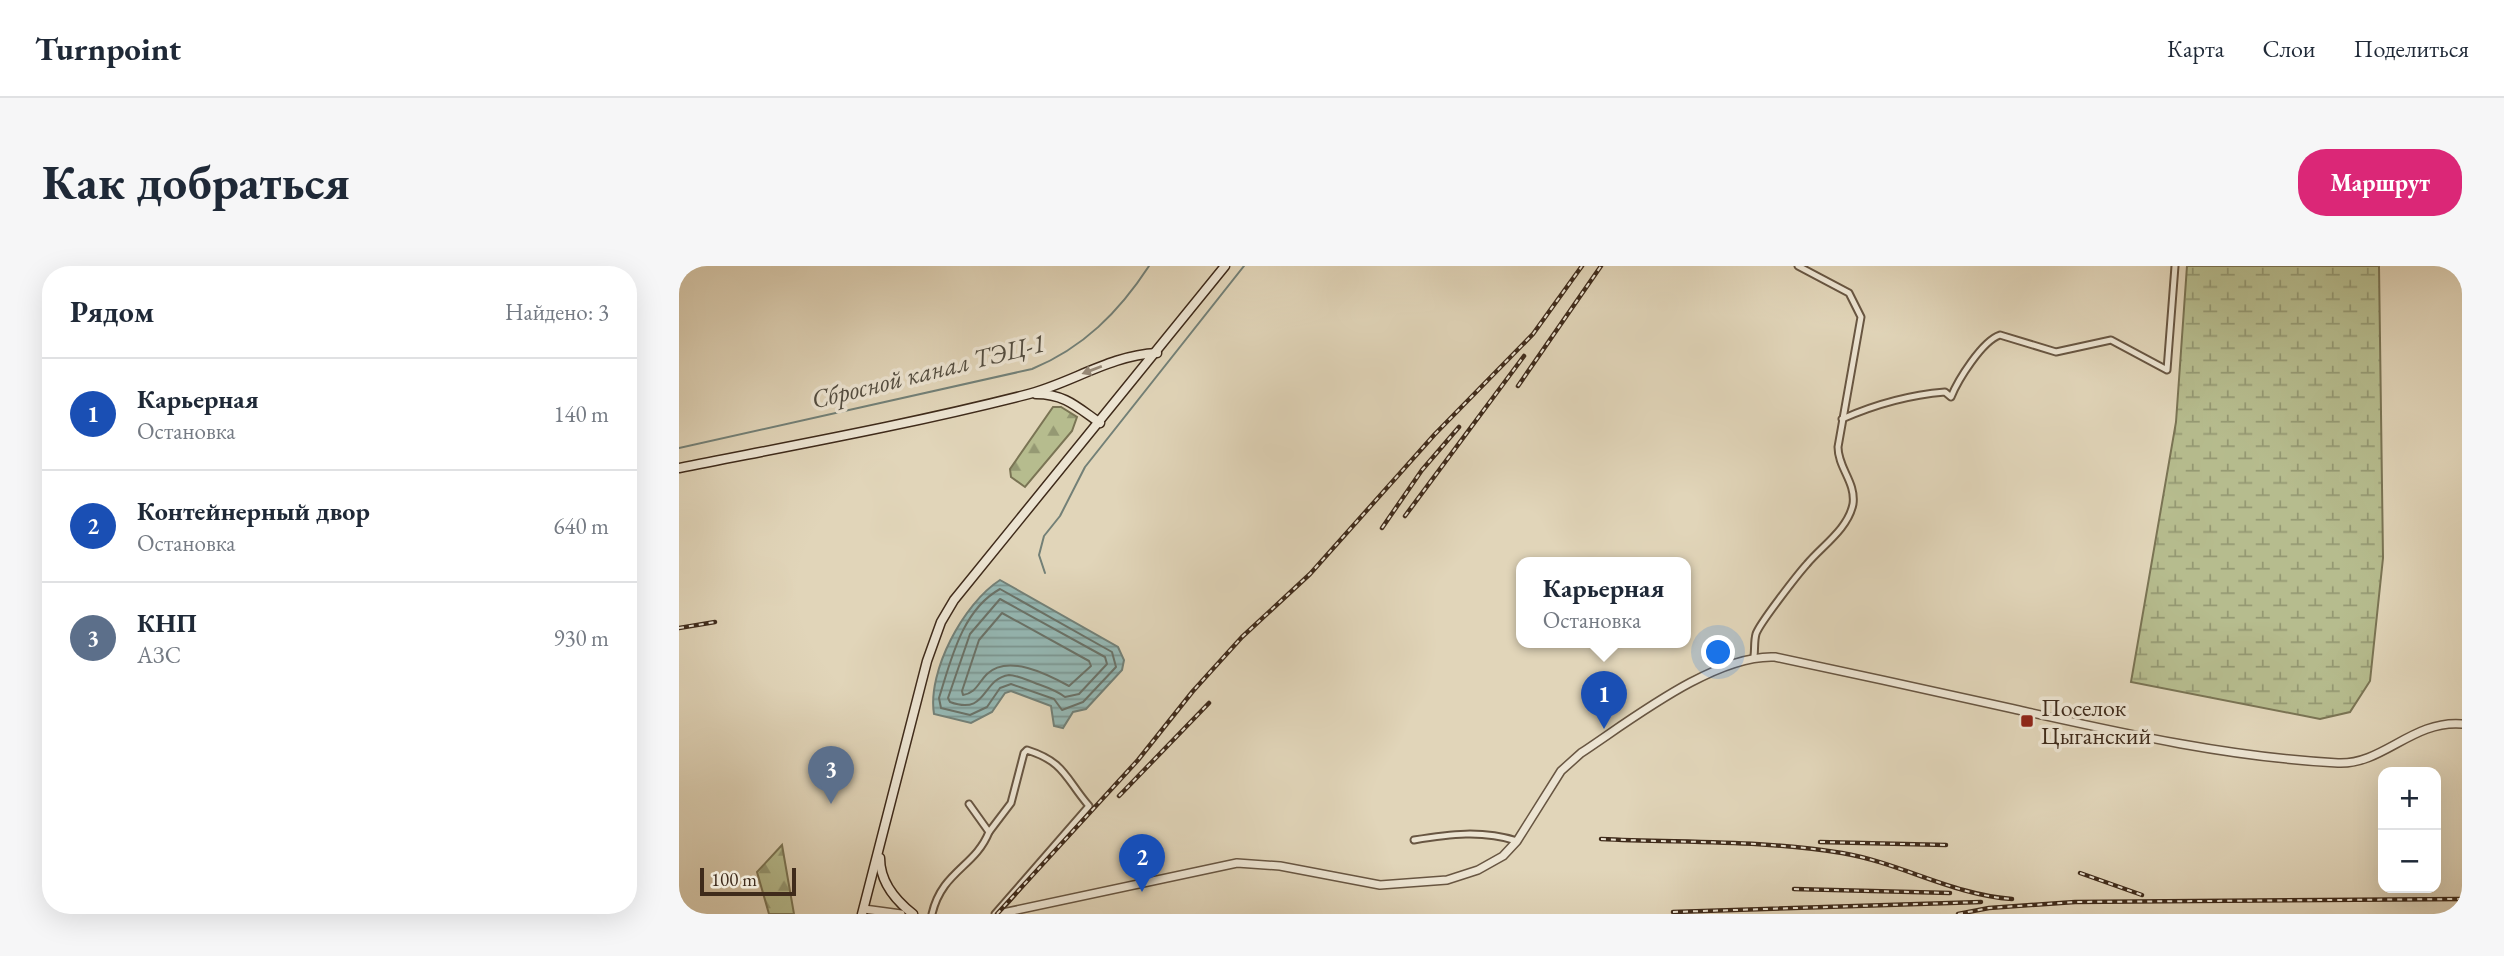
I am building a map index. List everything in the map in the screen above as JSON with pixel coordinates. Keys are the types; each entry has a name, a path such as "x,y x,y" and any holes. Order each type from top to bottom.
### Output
{"main road":[{"path":"863,911 926,661 941,622 954,600 1157,353 1224,266"},
{"path":"679,468 899,424 1030,394 1129,356 1157,353"},
{"path":"1030,394 1055,394 1072,401 1100,423"},
{"path":"880,848 881,876 913,914"}],"street":[{"path":"1754,656 1756,632 1808,562 1825,549 1850,513 1853,502 1852,482 1838,452 1846,388 1860,336 1861,317 1849,293 1798,266"},
{"path":"1842,419 1872,405 1906,396 1945,392 1951,397 1957,382 1989,341 2000,335 2056,352 2111,340 2167,370 2175,266"},
{"path":"997,914 1237,863 1280,866 1380,885 1447,880 1494,861 1517,841 1562,771 1581,754 1721,666 1754,656 1775,657 2169,744 2280,759 2343,763 2364,761 2425,728 2450,723 2462,724"},
{"path":"932,914 946,882 981,849 989,832 1011,803 1027,750 1058,763 1089,806 997,914"},
{"path":"969,804 989,832"},
{"path":"1414,840 1450,834 1493,834 1517,841"},
{"path":"863,911 901,914"}],"green space":[{"path":"2187,266 2379,266 2383,558 2370,681 2350,712 2320,719 2131,682 2176,422"},
{"path":"1053,407 1061,407 1077,417 1072,431 1025,487 1011,477 1010,469"},
{"path":"782,845 794,914 769,914 757,872"}],"water":[{"path":"1000,580 1118,647 1124,660 1122,670 1086,709 1073,712 1063,728 1054,726 1051,706 1011,691 1005,693 992,712 971,723 934,714 936,678 951,640 974,605"}],"waterway":[{"name":"Сбросной канал ТЭЦ-1","path":"679,448 1032,369 1068,351 1098,327 1125,299 1149,266"},
{"path":"1045,573 1039,555 1044,536 1060,516 1085,467 1244,266"}],"railway":[{"path":"997,914 1138,760 1193,691 1242,637 1310,574 1435,434 1533,334 1582,266"},
{"path":"1518,386 1601,266"},
{"path":"1405,516 1524,356"},
{"path":"1382,528 1422,470 1459,427"},
{"path":"679,628 715,622"},
{"path":"1119,796 1209,703"},
{"path":"1601,839 1752,844 1842,853 1885,864 1969,892 2012,899"},
{"path":"1820,842 1946,845"},
{"path":"2080,873 2142,895"},
{"path":"1794,889 1950,893"},
{"path":"1958,914 1989,908 2075,902 2462,899"},
{"path":"1673,912 1981,902"}],"place":[{"name":"Поселок Цыганский","path":"2027,721"},
{"name":"Карьерная","path":"1604,729"},
{"name":"КНП","path":"831,804"},
{"name":"Контейнерный двор","path":"1142,892"}]}
